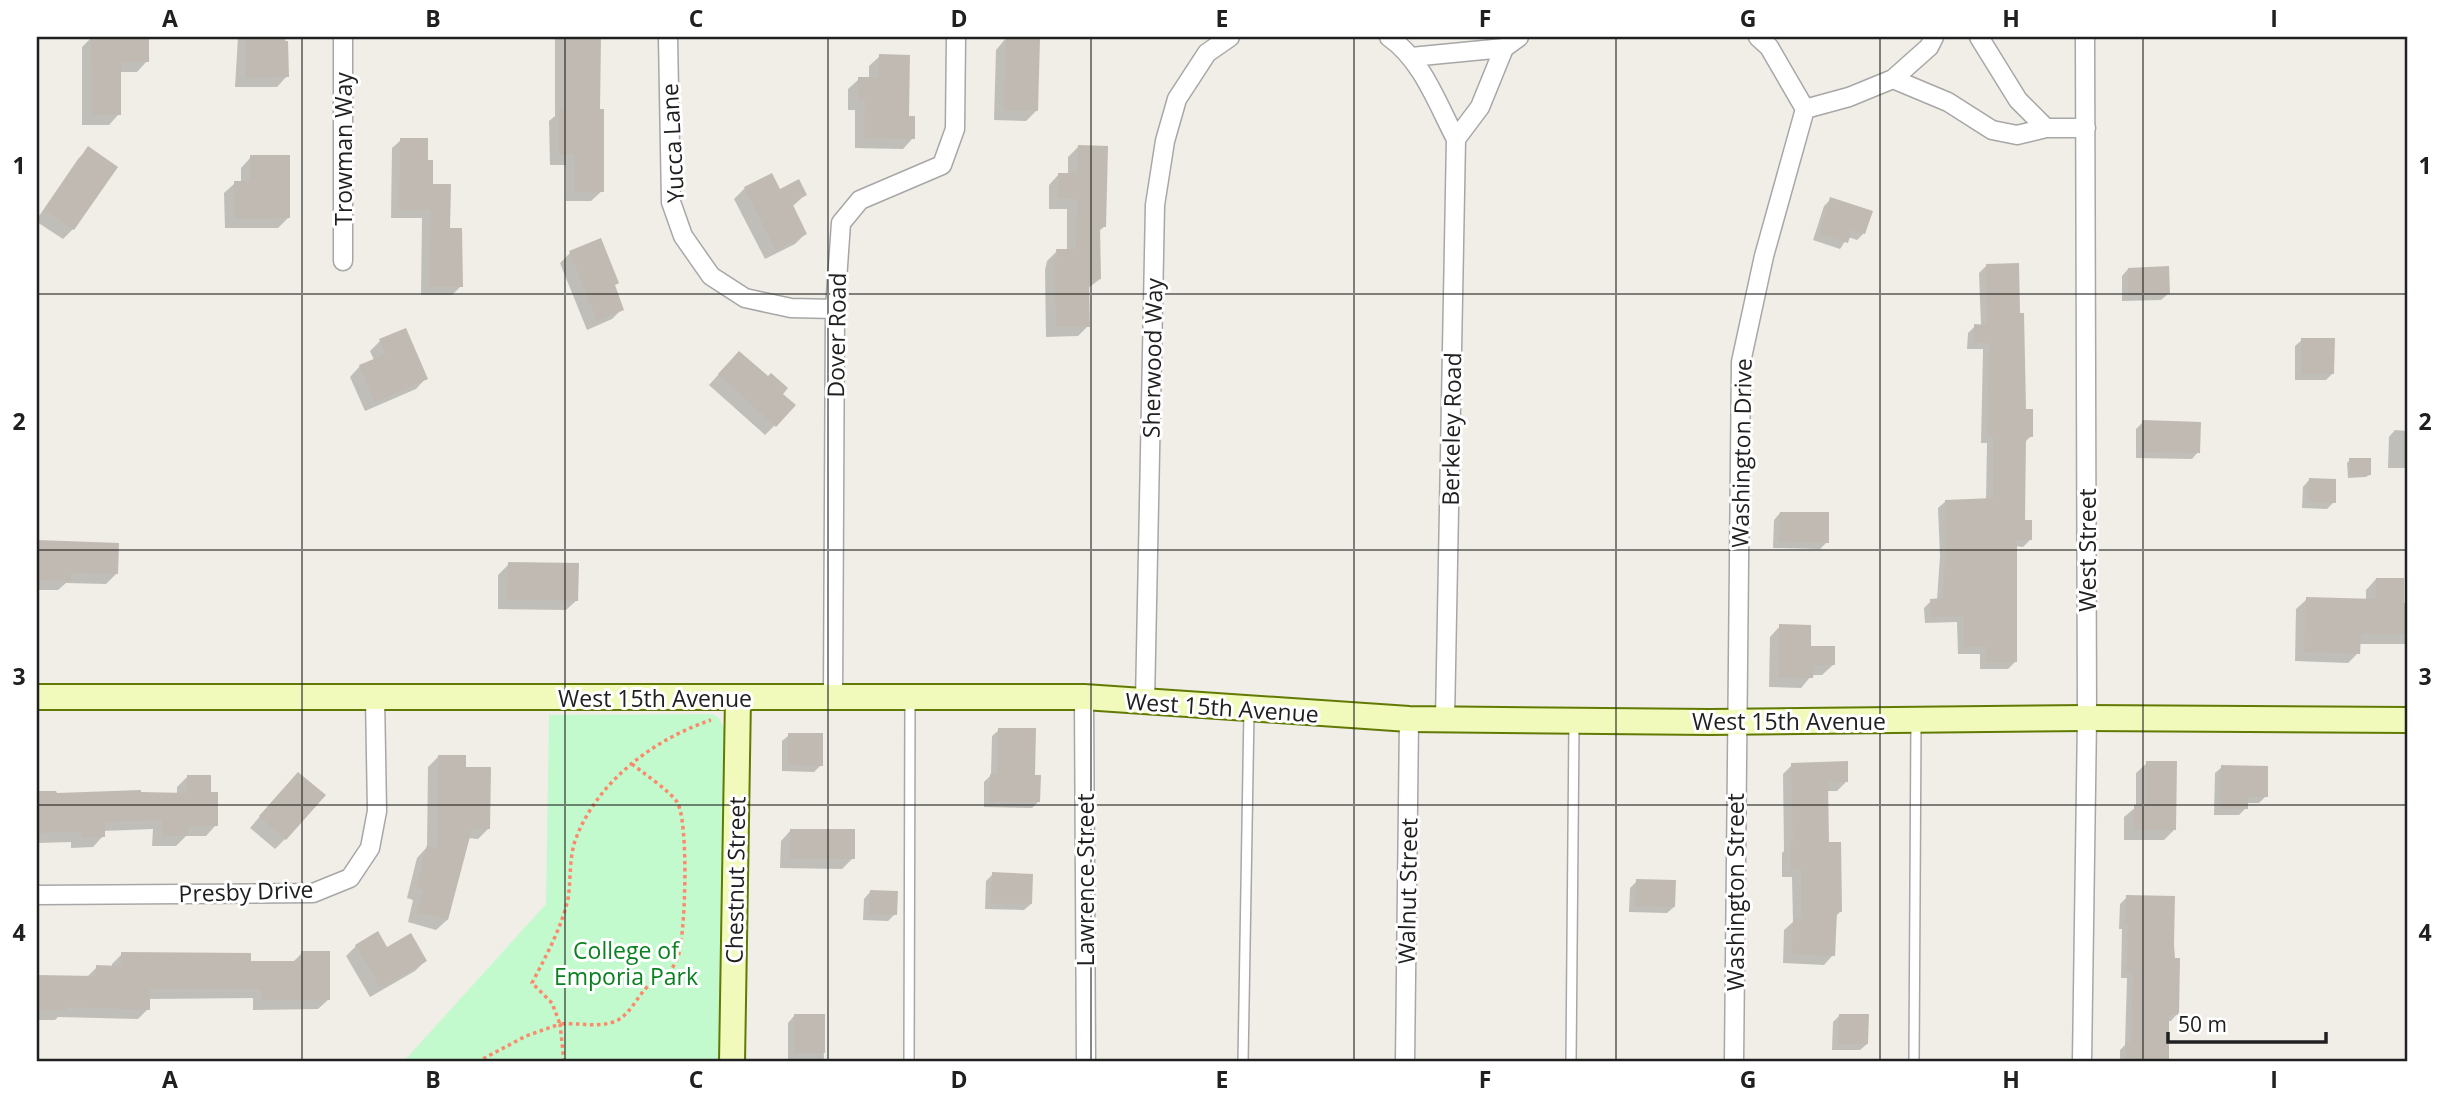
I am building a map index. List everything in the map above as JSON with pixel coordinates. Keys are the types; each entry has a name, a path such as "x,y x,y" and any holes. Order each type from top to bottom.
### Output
{"street":[{"name":"Trowman Way","path":"342,261 343,37"},
{"name":"Yucca Lane","path":"668,37 671,202 683,236 711,276 745,298 791,308 835,309"},
{"name":"Dover Road","path":"833,698 835,309 841,223 860,200 942,165 955,129 956,37"},
{"name":"Sherwood Way","path":"1145,702 1156,205 1166,141 1177,99 1207,54 1230,37"},
{"path":"1388,37 1404,48 1411,57 1456,139 1480,107 1504,48"},
{"path":"1411,57 1504,48 1519,37"},
{"path":"1758,37 1769,47 1805,109 1849,97 1893,79 1929,47 1934,37"},
{"path":"1979,37 2018,100 2046,128"},
{"name":"West Street","path":"2082,1062 2087,718 2085,37"},
{"path":"1893,79 1948,102 1992,130 2017,135 2046,128 2086,128"},
{"name":"Washington Drive","path":"1736,722 1741,362 1764,256 1805,109"},
{"name":"Berkeley Road","path":"1445,720 1456,139"},
{"name":"West 15th Avenue","path":"37,697 1084,697 1249,710 1445,720 2407,720"},
{"name":"Presby Drive","path":"37,895 313,893 350,878 370,848 377,811 375,697"},
{"name":"Lawrence Street","path":"1084,697 1086,1062"},
{"name":"Chestnut Street","path":"732,1062 738,698"},
{"name":"Walnut Street","path":"1405,1062 1409,719"},
{"name":"Washington Street","path":"1734,1062 1736,722"}],"lane":[{"path":"909,1062 910,698"},
{"path":"1243,1062 1249,710"},
{"path":"1571,1062 1574,721"},
{"path":"1914,1062 1916,721"}],"path":[{"path":"564,1062 560,1024 552,1003 532,983 552,945 567,900 574,844 585,815 641,755 687,728 716,719"},
{"path":"477,1062 526,1036 560,1024 572,1022 594,1025 617,1020 634,1005 647,987 668,974 677,959 683,935 684,825 677,802 632,764"}],"green space":[{"name":"College of Emporia Park","path":"712,714 719,718 727,734 723,1062 37,1062 405,1060 546,904 549,715"}],"building":[{"path":"91,37 149,37 149,62 121,62 121,115 92,115"},
{"path":"246,37 285,37 285,41 288,41 289,77 245,78"},
{"path":"564,37 601,37 600,109 604,109 604,192 575,192 575,155 559,155 559,109 564,109"},
{"path":"1006,38 1040,39 1038,111 1004,110"},
{"path":"879,54 910,55 909,116 915,116 915,139 864,138 865,100 858,100 858,77 879,77"},
{"path":"400,138 428,138 428,160 433,160 433,184 451,184 450,228 462,228 463,287 429,287 431,210 399,210"},
{"path":"1078,145 1108,146 1106,227 1100,227 1101,279 1089,280 1090,327 1056,327 1054,258 1057,258 1056,249 1076,249 1077,199 1058,199 1058,173 1077,173"},
{"path":"88,146 118,167 74,230 44,210"},
{"path":"250,155 290,155 290,218 234,219 234,181 250,181"},
{"path":"772,173 780,189 799,179 807,195 792,203 807,234 776,250 744,187"},
{"path":"1830,197 1873,211 1865,234 1852,230 1848,243 1819,234"},
{"path":"601,238 619,283 615,285 624,310 597,321 569,251"},
{"path":"2019,263 2020,313 2024,313 2026,409 2033,409 2033,437 2026,437 2025,520 2032,520 2032,540 2017,540 2017,662 1986,663 1986,647 1964,647 1964,616 1931,617 1930,599 1943,598 1945,500 1993,498 1993,436 1987,436 1989,343 1974,343 1974,324 1987,325 1986,264"},
{"path":"2169,266 2170,294 2128,296 2128,268"},
{"path":"406,328 428,379 375,402 359,365 386,354 379,339"},
{"path":"2301,338 2335,338 2334,374 2301,374"},
{"path":"739,351 768,376 771,373 788,388 783,394 796,405 776,427 718,374"},
{"path":"2142,420 2201,422 2200,453 2142,452"},
{"path":"2349,458 2371,458 2371,475 2350,476"},
{"path":"2309,478 2336,479 2336,503 2308,502"},
{"path":"1780,512 1829,512 1829,543 1779,542"},
{"path":"37,540 119,543 118,574 71,573 71,581 37,580"},
{"path":"508,562 579,563 578,601 507,600"},
{"path":"2376,578 2404,578 2407,634 2361,634 2360,654 2304,652 2306,597 2376,599"},
{"path":"1779,624 1811,625 1811,646 1835,646 1835,665 1814,665 1813,678 1779,678"},
{"path":"998,728 1036,728 1035,775 1041,775 1040,802 990,801 990,774 997,774"},
{"path":"788,733 823,733 823,766 788,765"},
{"path":"438,755 466,755 466,767 491,767 490,829 472,829 448,920 417,912 423,890 416,888 427,845 437,848"},
{"path":"1848,761 1848,782 1828,782 1829,842 1841,842 1842,912 1837,912 1835,956 1792,954 1793,919 1801,919 1801,869 1791,869 1791,763"},
{"path":"2146,761 2177,761 2176,830 2134,830 2134,805 2146,805"},
{"path":"2221,765 2268,766 2268,797 2248,797 2248,809 2220,809"},
{"path":"298,772 326,795 286,840 259,816"},
{"path":"187,775 211,775 211,792 218,792 218,826 188,826 188,836 162,836 162,820 105,822 105,837 81,838 81,832 37,833 37,791 57,793 141,790 187,793"},
{"path":"790,829 855,829 855,859 790,859"},
{"path":"992,872 1033,874 1032,904 991,903"},
{"path":"1636,879 1676,880 1675,907 1635,906"},
{"path":"870,890 898,891 897,915 869,914"},
{"path":"2126,895 2175,896 2175,958 2180,958 2179,1015 2169,1015 2169,1062 2126,1062 2126,1042 2131,1042 2133,972 2127,972"},
{"path":"378,931 387,947 411,933 427,961 381,988 355,945"},
{"path":"301,951 330,951 330,1000 262,1000 262,989 150,989 150,1010 67,1007 67,1010 37,1010 37,975 96,976 96,965 121,966 121,952 251,953 251,961 301,961"},
{"path":"794,1014 825,1014 825,1053 794,1053"},
{"path":"1839,1014 1869,1014 1868,1044 1838,1044"}]}
